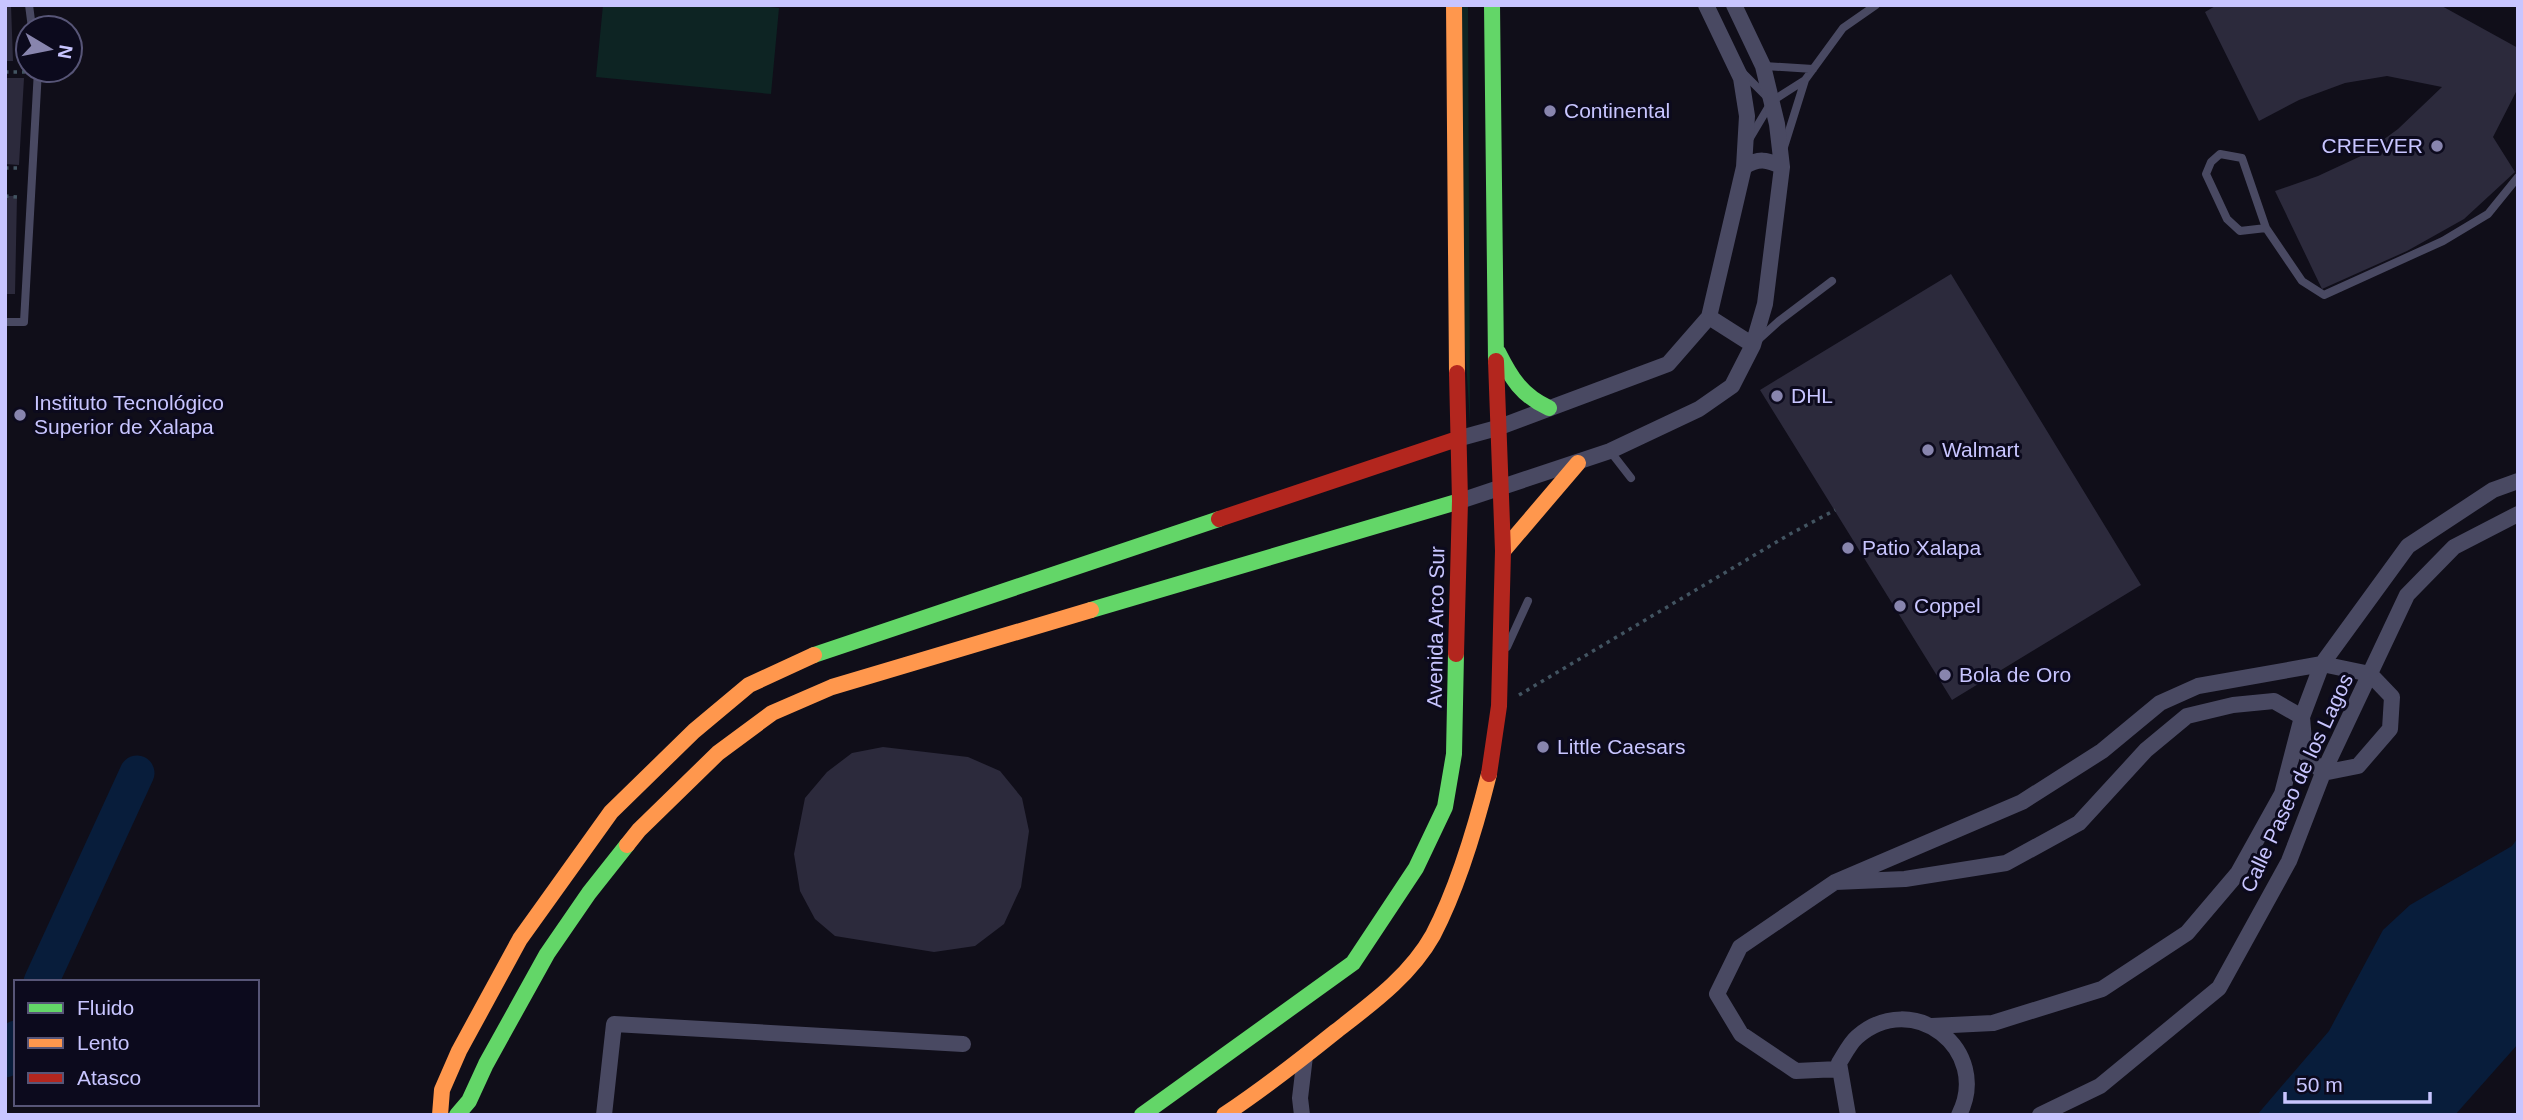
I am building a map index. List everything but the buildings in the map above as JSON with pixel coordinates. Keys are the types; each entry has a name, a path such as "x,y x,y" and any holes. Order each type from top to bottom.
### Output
{"main road":[{"name":"Avenida Arco Sur","path":"1142,1115 1353,963 1416,868 1445,807 1454,754 1460,501 1457,439 1454,5"},
{"path":"1224,1115 1269,1085 1396,984 1432,936 1462,864 1490,769 1499,706 1502,659 1503,551 1495,346 1492,5"},
{"path":"1495,346 1516,387 1532,401 1549,408"},
{"path":"440,1115 442,1090 489,994 520,939 603,822 694,731 749,685 817,653 1457,439"},
{"path":"1503,551 1578,463"},
{"path":"457,1115 469,1101 486,1064 547,954 589,893 649,821 718,753 772,713 832,687 1460,501"}],"street":[{"path":"1457,439 1497,428 1668,364 1709,317 1744,167 1747,117 1741,78 1706,5"},
{"path":"1460,501 1610,451 1699,409 1732,386 1752,345 1765,304 1782,162 1763,66 1734,5"},
{"path":"1744,167 1756,160 1782,162"},
{"path":"1709,317 1752,345"},
{"name":"Calle Paseo de los Lagos","path":"1839,1069 1839,1063 1856,1037 1882,1022 1908,1019 1932,1026 1993,1023 2102,989 2187,933 2238,873 2281,794 2302,717 2322,664 2408,546 2493,490 2518,481"},
{"name":"Calle Paseo de los Lagos","path":"2040,1115 2100,1086 2219,988 2289,861 2323,773 2407,595 2454,547 2518,514"},
{"path":"1835,883 1905,879 2006,863 2079,823 2146,750 2187,716 2233,705 2274,701 2302,717 2305,753 2323,773 2358,766 2390,729 2392,697 2370,674 2322,664 2198,686 2160,703 2102,751 2022,802 1835,883 1740,947 1717,994 1741,1034 1796,1071 1839,1069 1848,1115"},
{"path":"604,1115 614,1024 963,1044"},
{"path":"1932,1026 1951,1041 1964,1061 1967,1099 1959,1115"},
{"path":"1302,1115 1300,1098 1305,1056"}],"lane":[{"path":"1782,162 1805,80 1843,28 1875,5"},
{"path":"1734,64 1772,101"},
{"path":"1763,66 1813,69"},
{"path":"1745,146 1772,101 1805,80"},
{"path":"5,322 24,322 37,84"},
{"path":"2266,228 2240,231 2227,219 2206,174 2211,162 2220,154 2242,158 2266,228 2302,281 2324,295 2443,241 2488,215 2518,177"},
{"path":"1752,345 1832,281"},
{"path":"1610,451 1631,478"},
{"path":"1502,659 1528,601"}],"path":[{"path":"5,168 27,167"},
{"path":"1499,706 1835,510"}],"green space":[{"path":"603,5 754,5 779,8 771,94 596,77"},
{"path":"1455,5 1468,5 1470,423 1455,190"}],"water":[{"path":"2518,838 2518,1044 2455,1115 2257,1115 2329,1031 2383,930 2410,905 2512,846"}],"waterway":[{"path":"42,980 137,773"},
{"path":"5,1060 14,1042"}],"traffic: fast":[{"path":"1492,5 1496,361"},
{"path":"1498,352 1524,392 1549,408"},
{"path":"1091,610 1460,501"},
{"path":"814,655 1219,519"},
{"path":"1142,1115 1353,963 1416,868 1445,807 1454,754 1456,654"},
{"path":"457,1115 469,1101 486,1064 547,954 589,893 627,845"}],"traffic: slow":[{"path":"1454,5 1457,373"},
{"path":"1503,551 1578,463"},
{"path":"627,845 718,753 772,713 832,687 1091,610"},
{"path":"440,1115 442,1090 459,1051 520,939 611,812 694,731 749,685 814,655"},
{"path":"1224,1115 1281,1075 1362,1011 1389,988 1424,950 1458,877 1489,774"}],"traffic: jam":[{"path":"1489,774 1499,706 1503,551 1496,361"},
{"path":"1456,654 1460,501 1457,373"},
{"path":"1219,519 1457,439"}],"place":[{"name":"Continental","path":"1550,111"},
{"name":"CREEVER","path":"2437,146"},
{"name":"DHL","path":"1777,396"},
{"name":"Instituto Tecnológico Superior de Xalapa","path":"20,415"},
{"name":"Walmart","path":"1928,450"},
{"name":"Patio Xalapa","path":"1848,548"},
{"name":"Coppel","path":"1900,606"},
{"name":"Bola de Oro","path":"1945,675"},
{"name":"Little Caesars","path":"1543,747"}]}
